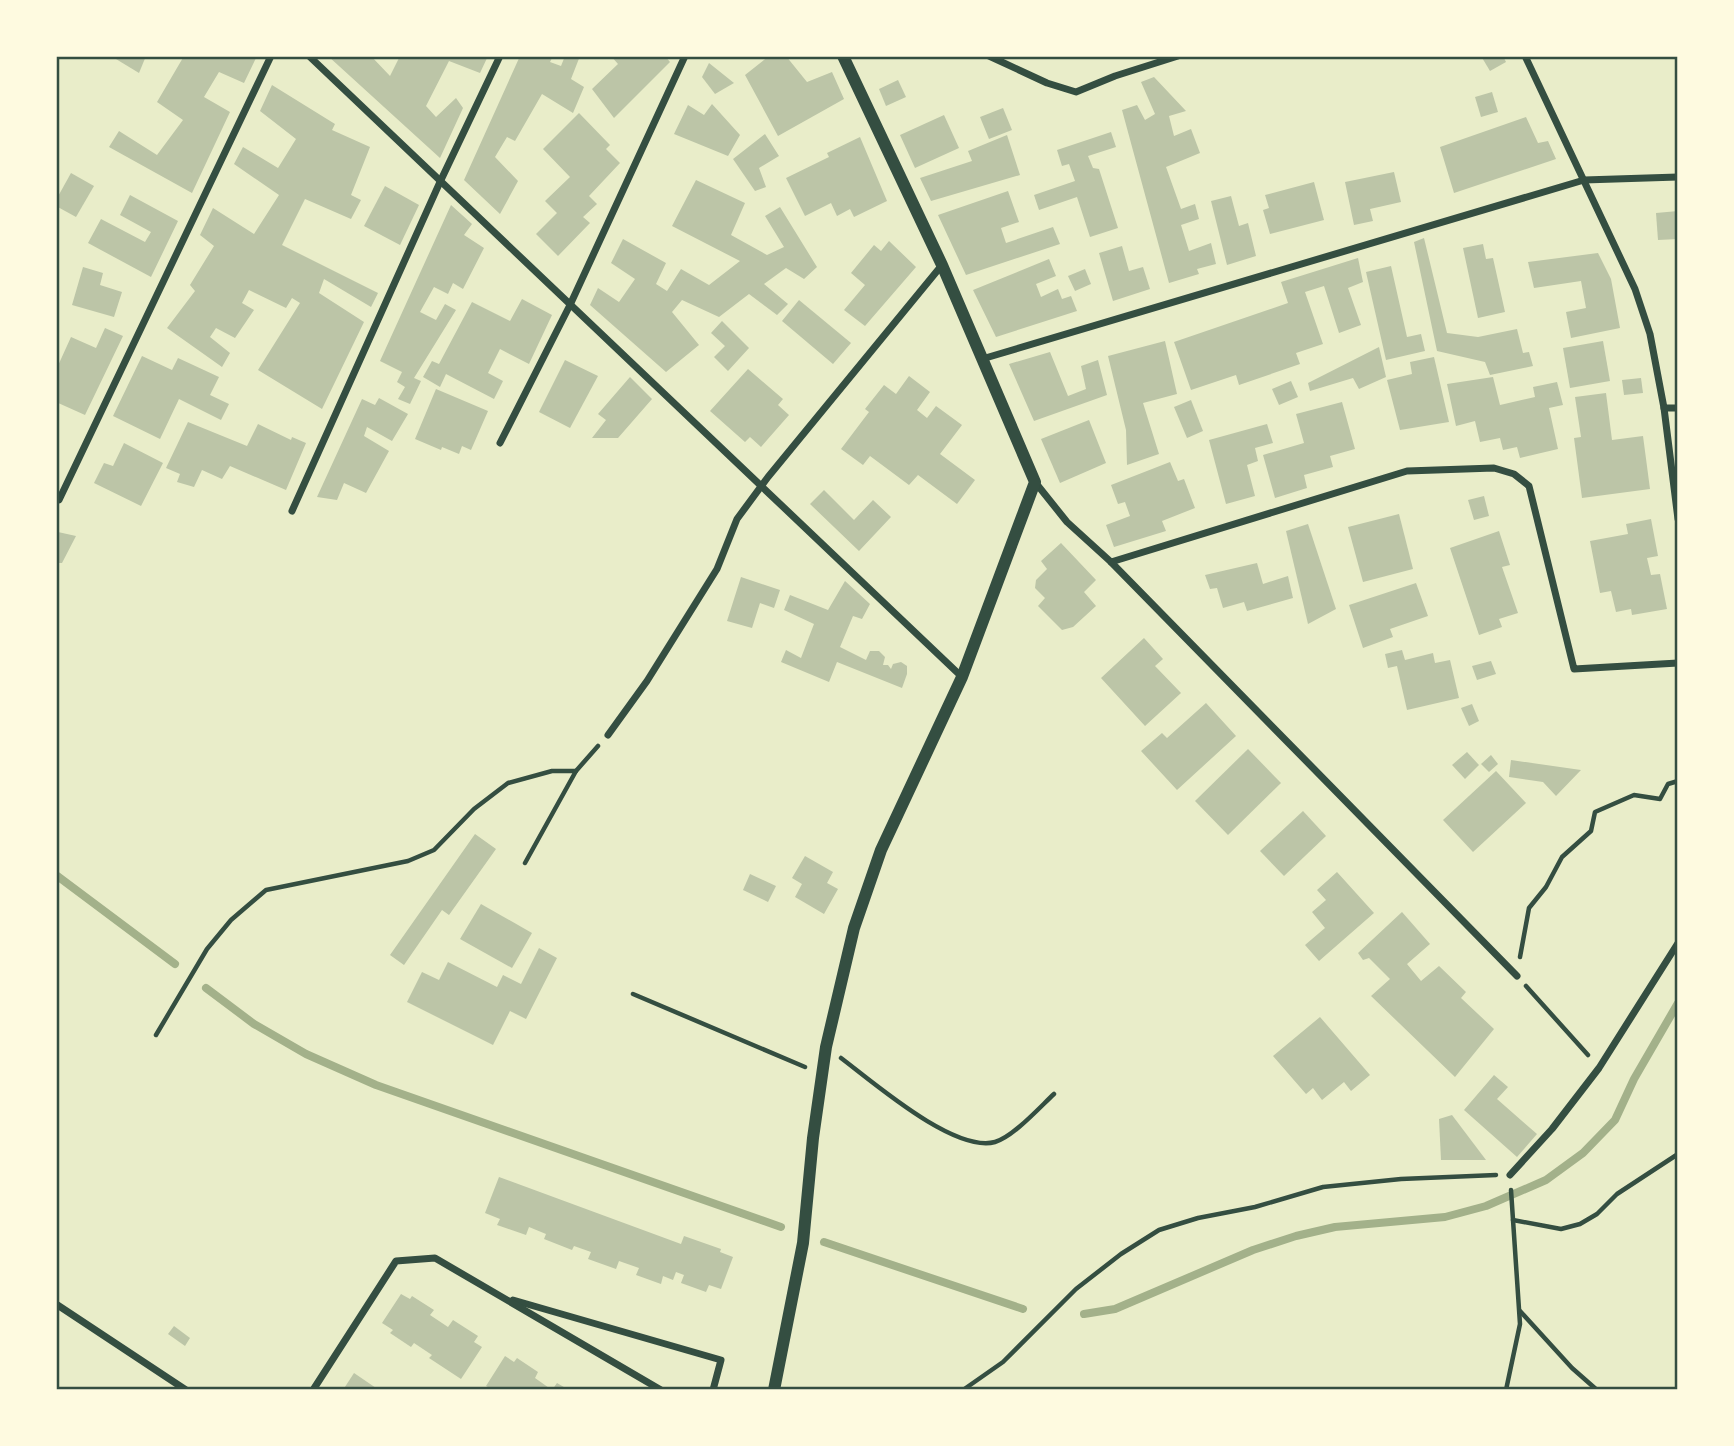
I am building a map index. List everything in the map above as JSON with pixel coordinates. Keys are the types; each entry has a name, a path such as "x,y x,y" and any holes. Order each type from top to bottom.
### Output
{"street":[{"path":"58,500 271,56"},
{"path":"309,56 961,677"},
{"path":"292,510 500,56"},
{"path":"500,443 570,305 685,56"},
{"path":"843,56 942,265 1035,482 1067,522 1111,562 1517,976"},
{"path":"989,56 1047,83 1076,92 1177,56"},
{"path":"1525,56 1635,289 1650,334 1664,408 1678,519"},
{"path":"982,359 1584,180 1678,177"},
{"path":"608,735 647,681 718,569 737,520 760,488 942,265"},
{"path":"1664,408 1678,408"},
{"path":"1111,562 1407,471 1494,468 1514,474 1529,486 1574,669 1678,663"},
{"path":"774,1390 803,1242 813,1138 826,1047 854,928 881,850 961,677 1035,482"},
{"path":"1510,1175 1552,1129 1599,1068 1678,943"},
{"path":"313,1390 396,1261 435,1258 661,1390"},
{"path":"502,1296 721,1360 713,1390"},
{"path":"56,1304 186,1390"}],"path":[{"path":"525,863 576,771 608,735"},
{"path":"156,1035 207,948 231,919 266,890 408,861 434,850 474,809 508,783 552,771 576,771"},
{"path":"1599,1068 1517,976 1529,908 1546,887 1562,857 1591,831 1595,812 1634,794 1660,799 1668,784 1678,781"},
{"path":"633,993 822,1075"},
{"path":"826,1047 941,1130 972,1142 996,1142 1024,1124 1054,1094"},
{"path":"1513,1220 1561,1229 1580,1224 1597,1214 1617,1194 1678,1154"},
{"path":"963,1390 1003,1362 1076,1289 1121,1254 1158,1230 1198,1218 1255,1207 1323,1187 1401,1179 1510,1175 1520,1324 1506,1390"},
{"path":"1519,1310 1572,1368 1597,1390"}],"building":[{"path":"111,56 146,56 139,73"},
{"path":"184,56 257,56 244,83 219,72 204,97 230,112 192,193 109,147 119,131 157,155 183,120 157,102"},
{"path":"328,56 371,56 390,76 400,56 488,56 480,73 449,61 426,106 436,117 456,98 463,108 440,158"},
{"path":"520,56 553,56 550,62 561,66 565,56 580,56 571,79 584,87 573,113 542,94 515,141 507,137 495,157 518,181 500,214 464,180"},
{"path":"611,56 665,56 670,62 614,118 592,89 618,64"},
{"path":"769,56 786,56 807,82 832,72 844,99 778,136 745,75"},
{"path":"1481,56 1503,56 1506,62 1490,71"},
{"path":"709,63 734,83 715,94 702,77"},
{"path":"1154,77 1186,111 1169,116 1174,136 1191,129 1200,153 1166,167 1181,209 1195,204 1199,219 1181,225 1189,251 1211,243 1216,264 1197,269 1199,274 1169,283 1122,110 1137,105 1145,120 1155,114 1141,82"},
{"path":"898,80 906,97 886,106 879,89"},
{"path":"272,85 335,124 332,130 370,147 351,195 361,200 351,219 305,199 282,245 378,293 371,307 324,279 319,293 364,322 322,409 258,370 300,303 292,298 286,308 249,290 242,303 254,310 235,338 216,328 210,337 230,353 222,367 167,328 195,291 190,285 214,246 200,235 213,208 254,234 279,195 234,164 243,147 278,168 296,139 260,111"},
{"path":"1492,92 1498,112 1481,117 1475,97"},
{"path":"712,104 740,135 728,156 674,134 688,105 704,115"},
{"path":"1003,108 1012,130 989,139 980,117"},
{"path":"579,113 610,145 606,149 620,163 589,196 597,204 583,217 590,223 558,256 536,234 557,213 545,201 570,177 543,149"},
{"path":"944,115 959,148 915,168 900,135"},
{"path":"1526,117 1538,143 1548,141 1556,159 1454,193 1440,147"},
{"path":"1111,132 1116,147 1088,156 1093,168 1099,169 1118,228 1090,237 1077,197 1039,210 1034,195 1075,181 1069,164 1062,166 1057,150"},
{"path":"765,134 779,156 759,168 766,187 755,191 733,159"},
{"path":"1007,135 1020,175 931,201 920,178 972,161 968,151"},
{"path":"860,137 887,201 854,217 850,209 837,216 831,203 805,216 786,178 829,157 827,153"},
{"path":"1394,172 1401,202 1370,209 1373,221 1354,225 1345,182"},
{"path":"71,173 94,186 76,217 56,206 56,200"},
{"path":"696,180 745,203 731,235 767,255 784,247 765,216 780,207 817,267 804,279 786,268 764,284 788,304 777,315 749,294 719,317 682,300 672,312 699,345 666,372 590,305 598,288 619,302 635,279 611,263 623,239 666,263 656,284 667,291 681,269 709,285 740,261 672,226"},
{"path":"1314,182 1324,220 1270,234 1263,210 1269,208 1265,195"},
{"path":"385,186 419,205 400,245 364,226"},
{"path":"1008,191 1019,222 1001,228 1006,243 1053,227 1060,244 966,275 938,215"},
{"path":"130,195 178,221 151,277 88,243 101,219 145,242 151,232 120,215"},
{"path":"1231,196 1239,226 1248,223 1256,256 1227,265 1211,201"},
{"path":"451,205 472,224 464,235 484,248 463,289 453,283 448,294 434,287 420,312 436,320 445,304 456,310 414,378 421,381 410,404 398,399 405,387 397,382 402,372 380,361"},
{"path":"1678,211 1678,239 1658,240 1656,213"},
{"path":"1424,238 1447,333 1478,337 1517,329 1523,353 1529,352 1533,366 1490,375 1485,362 1437,351 1414,242"},
{"path":"889,241 916,267 865,326 844,310 865,285 851,273 874,245 881,251"},
{"path":"1483,244 1486,259 1493,258 1505,312 1478,318 1463,248"},
{"path":"1122,246 1129,271 1143,267 1150,289 1113,301 1099,253"},
{"path":"1598,253 1611,279 1620,328 1571,338 1566,312 1586,308 1581,281 1534,288 1528,262"},
{"path":"1358,258 1363,282 1348,288 1361,325 1339,333 1324,286 1305,292 1323,344 1296,353 1300,364 1239,385 1236,375 1191,390 1174,342 1288,303 1281,282"},
{"path":"1049,259 1056,276 1036,284 1041,297 1058,289 1062,299 1071,296 1077,311 996,337 973,290"},
{"path":"1391,266 1407,337 1421,334 1425,351 1386,360 1366,272"},
{"path":"83,267 103,273 100,285 122,292 114,317 72,305"},
{"path":"1085,269 1091,284 1075,291 1068,276"},
{"path":"522,299 552,315 529,364 500,349 488,373 503,381 494,399 446,374 440,387 423,377 432,361 439,364 472,302 510,321"},
{"path":"799,300 851,343 833,364 782,321"},
{"path":"722,321 749,348 728,371 714,357 725,346 711,333"},
{"path":"105,328 123,336 85,415 56,402 56,370 71,337 96,348"},
{"path":"1165,341 1177,394 1143,403 1159,454 1127,465 1126,430 1108,356"},
{"path":"1603,341 1610,381 1570,388 1563,348"},
{"path":"1379,347 1386,377 1359,389 1353,378 1310,391 1308,383"},
{"path":"1050,352 1068,396 1086,389 1081,366 1098,360 1107,395 1034,421 1009,364"},
{"path":"142,356 172,370 178,358 219,377 210,395 229,404 221,420 179,399 160,439 113,416"},
{"path":"1434,357 1449,422 1400,430 1387,380 1412,374 1410,362"},
{"path":"565,360 598,376 570,428 539,412"},
{"path":"748,369 783,399 778,405 789,415 761,447 750,437 745,442 710,411"},
{"path":"909,376 930,392 917,410 927,418 936,406 962,425 940,454 975,480 957,504 918,475 909,485 870,456 863,465 841,449 869,412 865,409 884,385 896,394"},
{"path":"630,377 652,399 618,438 592,438 606,420 598,414"},
{"path":"1493,377 1500,405 1535,397 1533,387 1557,382 1563,405 1549,408 1558,449 1520,458 1517,447 1503,450 1500,438 1480,442 1475,421 1456,426 1447,384"},
{"path":"1641,378 1643,393 1624,395 1622,380"},
{"path":"1291,381 1298,397 1279,405 1272,389"},
{"path":"436,389 488,411 471,450 462,446 459,454 415,439"},
{"path":"1606,393 1612,440 1643,436 1650,489 1582,498 1574,438 1581,437 1575,397"},
{"path":"379,398 408,414 392,441 367,427 364,436 389,451 366,493 344,483 337,500 317,497 362,399 375,405"},
{"path":"1191,400 1203,431 1187,438 1174,407"},
{"path":"1342,402 1355,449 1330,456 1333,467 1304,475 1307,488 1275,498 1263,455 1304,443 1296,414"},
{"path":"1089,420 1106,463 1060,483 1041,439"},
{"path":"188,422 247,446 258,424 291,440 292,437 306,443 286,490 230,466 222,479 202,470 194,487 177,482 180,474 166,468"},
{"path":"1267,424 1273,443 1255,448 1258,461 1247,465 1255,496 1226,504 1209,440"},
{"path":"124,443 163,463 141,506 94,483 104,463 113,466"},
{"path":"1170,462 1178,481 1184,479 1195,508 1162,521 1166,531 1114,547 1106,525 1130,516 1125,502 1118,504 1111,485"},
{"path":"824,490 854,520 873,500 891,517 859,551 810,504"},
{"path":"1484,496 1489,516 1474,520 1468,500"},
{"path":"1399,514 1413,569 1363,582 1348,527"},
{"path":"1651,519 1658,556 1647,558 1651,575 1660,574 1667,609 1632,615 1631,609 1616,612 1611,591 1600,593 1590,541 1628,534 1626,524"},
{"path":"1308,524 1336,609 1308,624 1286,531"},
{"path":"57,527 58,532 76,536 62,563 56,563"},
{"path":"1499,531 1510,565 1502,567 1518,613 1499,619 1502,627 1479,635 1450,548"},
{"path":"1061,543 1096,580 1084,592 1096,606 1073,627 1062,630 1038,606 1045,598 1035,588 1036,580 1047,569 1041,561"},
{"path":"1257,563 1263,584 1288,576 1293,598 1247,611 1244,602 1223,608 1217,588 1210,589 1205,575"},
{"path":"741,577 780,590 774,608 760,603 752,628 727,621"},
{"path":"845,581 870,604 862,619 853,616 840,647 866,660 870,651 879,651 885,657 883,665 888,665 891,669 893,664 901,662 907,666 902,688 837,662 829,682 781,662 786,650 801,658 814,624 784,610 790,595 828,610"},
{"path":"1416,583 1428,616 1390,629 1393,637 1363,648 1349,605"},
{"path":"1144,638 1163,659 1155,666 1181,693 1145,726 1101,678"},
{"path":"1402,650 1405,660 1433,653 1435,663 1450,660 1459,698 1407,710 1397,666 1388,668 1385,654"},
{"path":"1491,661 1496,674 1477,680 1472,666"},
{"path":"1206,703 1236,736 1177,790 1141,751 1162,733 1167,738"},
{"path":"1472,704 1479,721 1469,726 1461,708"},
{"path":"1248,749 1281,783 1228,835 1195,801"},
{"path":"1467,752 1479,765 1465,779 1452,765"},
{"path":"1491,755 1498,764 1489,772 1481,764"},
{"path":"1511,760 1581,770 1556,796 1543,782 1509,777"},
{"path":"1496,771 1526,803 1473,852 1443,820"},
{"path":"1303,811 1326,836 1284,876 1260,851"},
{"path":"475,834 496,849 449,915 442,910 404,965 390,955"},
{"path":"805,856 833,872 827,883 838,889 824,914 795,897 802,884 792,878"},
{"path":"1337,872 1374,913 1319,961 1305,945 1325,928 1312,912 1326,900 1317,890"},
{"path":"750,874 776,886 768,902 743,890"},
{"path":"481,904 532,933 512,968 460,939"},
{"path":"1402,912 1430,944 1407,964 1421,981 1439,966 1466,992 1461,998 1494,1029 1455,1077 1371,996 1390,979 1369,958 1363,960 1358,953"},
{"path":"539,948 557,958 526,1019 510,1011 493,1045 407,1002 422,972 439,980 448,962 497,987 503,975 521,984"},
{"path":"1320,1017 1370,1075 1351,1091 1344,1082 1322,1100 1313,1088 1306,1094 1273,1056"},
{"path":"1494,1075 1508,1087 1497,1099 1537,1134 1517,1157 1464,1110"},
{"path":"1452,1115 1486,1160 1441,1160 1439,1119"},
{"path":"499,1177 681,1244 684,1236 721,1249 720,1252 733,1257 721,1289 709,1285 706,1292 681,1283 684,1275 676,1272 673,1280 663,1276 661,1284 636,1275 639,1268 619,1261 616,1269 588,1259 591,1252 574,1246 572,1250 544,1239 546,1234 529,1227 526,1235 497,1225 500,1219 485,1213"},
{"path":"401,1294 410,1299 412,1296 434,1310 430,1315 448,1327 453,1320 478,1336 474,1342 482,1347 461,1379 429,1358 432,1355 414,1343 411,1347 390,1333 393,1330 382,1323"},
{"path":"174,1326 190,1338 185,1346 168,1334"},
{"path":"505,1356 514,1362 517,1358 538,1372 535,1378 552,1390 493,1390 486,1386"},
{"path":"354,1373 379,1390 343,1390"},
{"path":"557,1383 569,1390 552,1390"}],"waterway":[{"path":"56,875 175,964"},
{"path":"206,988 254,1024 306,1054 376,1085 781,1227"},
{"path":"1084,1314 1115,1309 1253,1250 1296,1236 1335,1227 1445,1217 1486,1206 1546,1180 1583,1153 1615,1120 1634,1079 1678,1003"},
{"path":"824,1242 1023,1309"}]}
